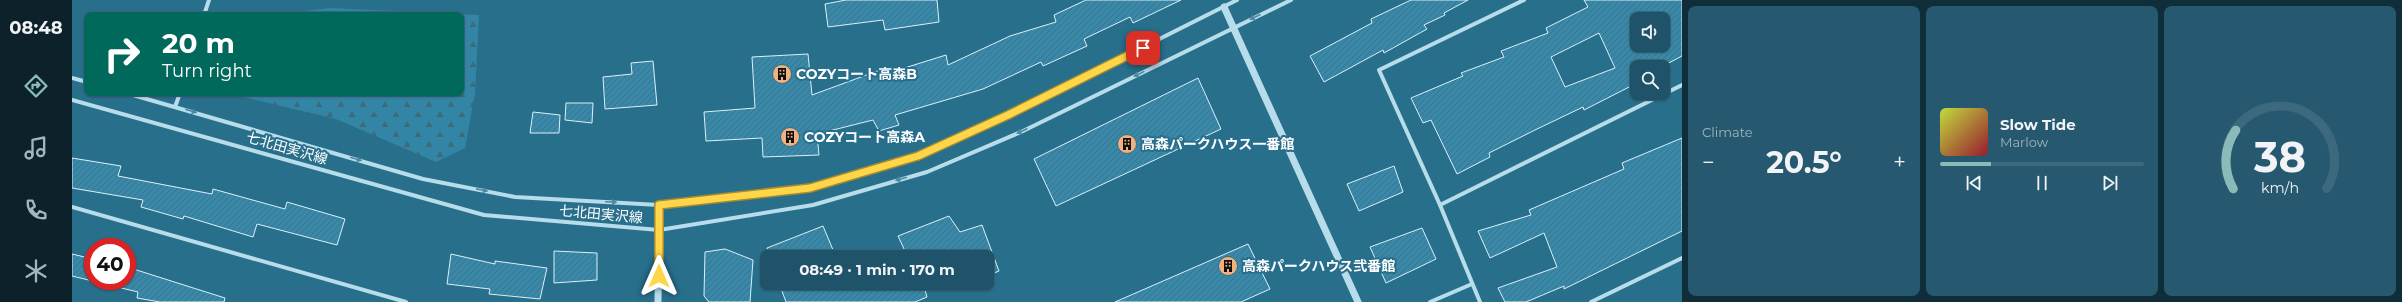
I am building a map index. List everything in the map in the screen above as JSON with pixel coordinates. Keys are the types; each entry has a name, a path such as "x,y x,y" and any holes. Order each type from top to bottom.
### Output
{"street":[{"path":"205,12 209,0"},
{"path":"136,96 423,179 516,197 659,205 810,188 918,156 1008,115 1237,0"},
{"name":"七北田実沢線","path":"72,100 484,215 659,230 814,205 928,172 1021,132 1290,0"},
{"path":"1480,302 1440,205 1379,70 1524,0"},
{"path":"1224,7 1358,302"},
{"path":"72,78 84,81"},
{"path":"1440,205 1682,86"},
{"path":"175,107 179,96"},
{"path":"658,302 659,205"},
{"path":"72,207 406,302"},
{"path":"1590,302 1682,258"},
{"path":"1430,302 1472,284"}],"green space":[{"path":"330,8 415,12 295,12"},
{"path":"464,14 479,15 475,93 465,148 436,162 336,119 240,96 464,96"}],"building":[{"path":"846,0 937,0 939,22 885,30 883,20 828,27 825,4"},
{"path":"1086,0 1181,0 1133,23 1130,17 1084,39 1087,46 1043,66 1041,62 983,89 895,115 899,125 879,131 873,120 817,134 819,155 763,157 762,138 706,141 704,112 755,108 752,57 808,54 812,95 880,70 882,75 946,55 948,65 1010,36 1056,22 1054,15"},
{"path":"1411,0 1468,0 1444,13 1445,15 1424,25 1427,29 1384,53 1383,50 1324,82 1310,56 1372,23 1371,19"},
{"path":"1584,0 1682,0 1682,56 1670,62 1670,60 1630,60 1630,87 1584,110 1583,107 1489,153 1490,157 1457,174 1431,120 1423,123 1411,98 1463,76 1461,73 1504,57 1501,51 1548,33 1546,28 1588,7","holes":["1599,33 1615,68 1565,87 1551,57"]},
{"path":"653,61 657,105 605,109 603,77 632,74 631,63"},
{"name":"高森パークハウス一番館","path":"1198,78 1221,129 1056,206 1034,159"},
{"path":"566,103 593,103 592,123 565,120"},
{"path":"533,112 560,115 559,133 530,133"},
{"path":"1682,138 1682,231 1564,289 1564,286 1526,302 1505,302 1498,288 1557,267 1544,233 1490,258 1478,231 1531,215 1529,210 1624,169 1622,163"},
{"path":"72,158 121,166 118,176 212,194 213,189 285,209 287,202 345,219 337,245 257,224 253,237 184,216 183,219 141,207 143,200 72,188"},
{"path":"1394,166 1403,192 1359,211 1347,184"},
{"path":"949,216 960,232 982,225 991,250 905,250 898,236"},
{"path":"823,226 833,250 768,250 767,248"},
{"path":"1422,228 1436,259 1386,283 1370,247"},
{"name":"高森パークハウス弐番館","path":"1248,244 1270,289 1241,302 1115,302"},
{"path":"725,249 753,260 750,302 709,302 704,296 705,252"},
{"path":"554,251 597,253 597,280 554,283"},
{"path":"72,254 84,257 84,279 72,276"},
{"path":"451,254 495,264 495,261 547,268 540,299 489,294 490,289 447,284"},
{"path":"994,257 999,271 994,273"},
{"path":"136,270 225,298 224,302 160,302 137,298 138,292 130,290 136,290"},
{"path":"782,290 925,290 927,297 915,302 786,302"}],"place":[{"name":"COZYコート高森B","path":"782,74"},
{"name":"COZYコート高森A","path":"790,137"},
{"name":"高森パークハウス一番館","path":"1127,144"},
{"name":"高森パークハウス弐番館","path":"1228,266"}],"route":[{"path":"659,276 659,205 810,188 918,156 1008,115 1143,48"}]}
